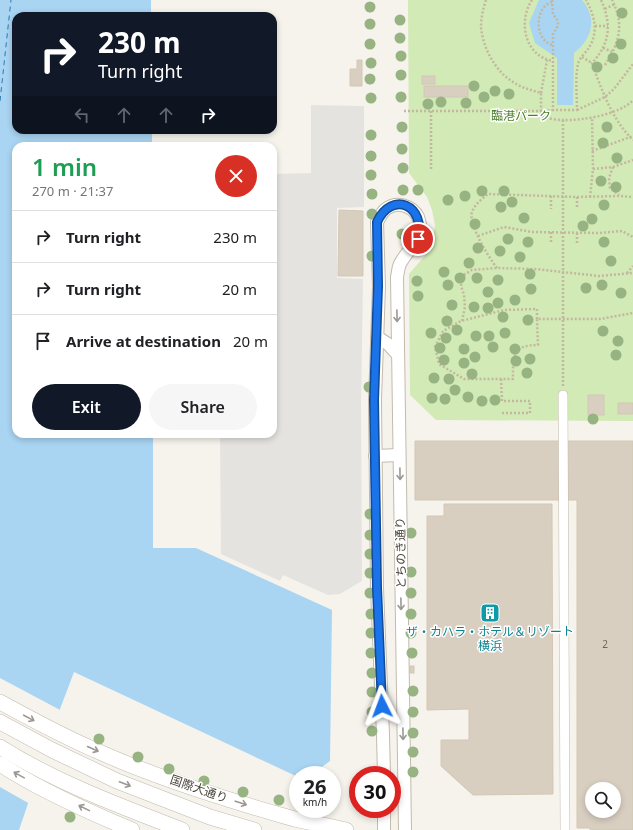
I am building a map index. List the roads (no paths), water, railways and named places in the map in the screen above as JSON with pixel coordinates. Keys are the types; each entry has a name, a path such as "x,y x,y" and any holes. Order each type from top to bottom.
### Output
{"street":[{"name":"とちのき通り","path":"384,766 384,735 377,588 374,400 378,286 377,222 381,214 386,209 401,205 407,206 418,217 420,230 418,239 400,265 397,277 405,830"},
{"path":"377,337 388,344 398,354"},
{"path":"563,395 564,826"},
{"path":"375,456 399,455"},
{"name":"国際大通り","path":"0,702 95,750 126,763 285,817 346,830"},
{"path":"0,722 52,750 124,784 210,817 254,830"},
{"path":"0,747 45,772 113,804 182,830"},
{"path":"0,764 39,786 105,819 132,830"},
{"path":"384,818 384,830"}],"water":[{"path":"0,0 151,0 151,12 12,12 12,134 152,134 152,142 12,142 12,438 153,438 153,548 196,548 332,610 330,761 323,766 289,766 289,773 74,672 19,830 0,830"},
{"path":"539,0 582,0 590,14 591,28 589,35 574,53 573,105 557,105 557,58 535,43 529,23"}],"place":[{"name":"ザ・カハラ・ホテル＆リゾート 横浜","path":"490,613"}],"park label":[{"name":"臨港パーク","path":"521,116"}]}
